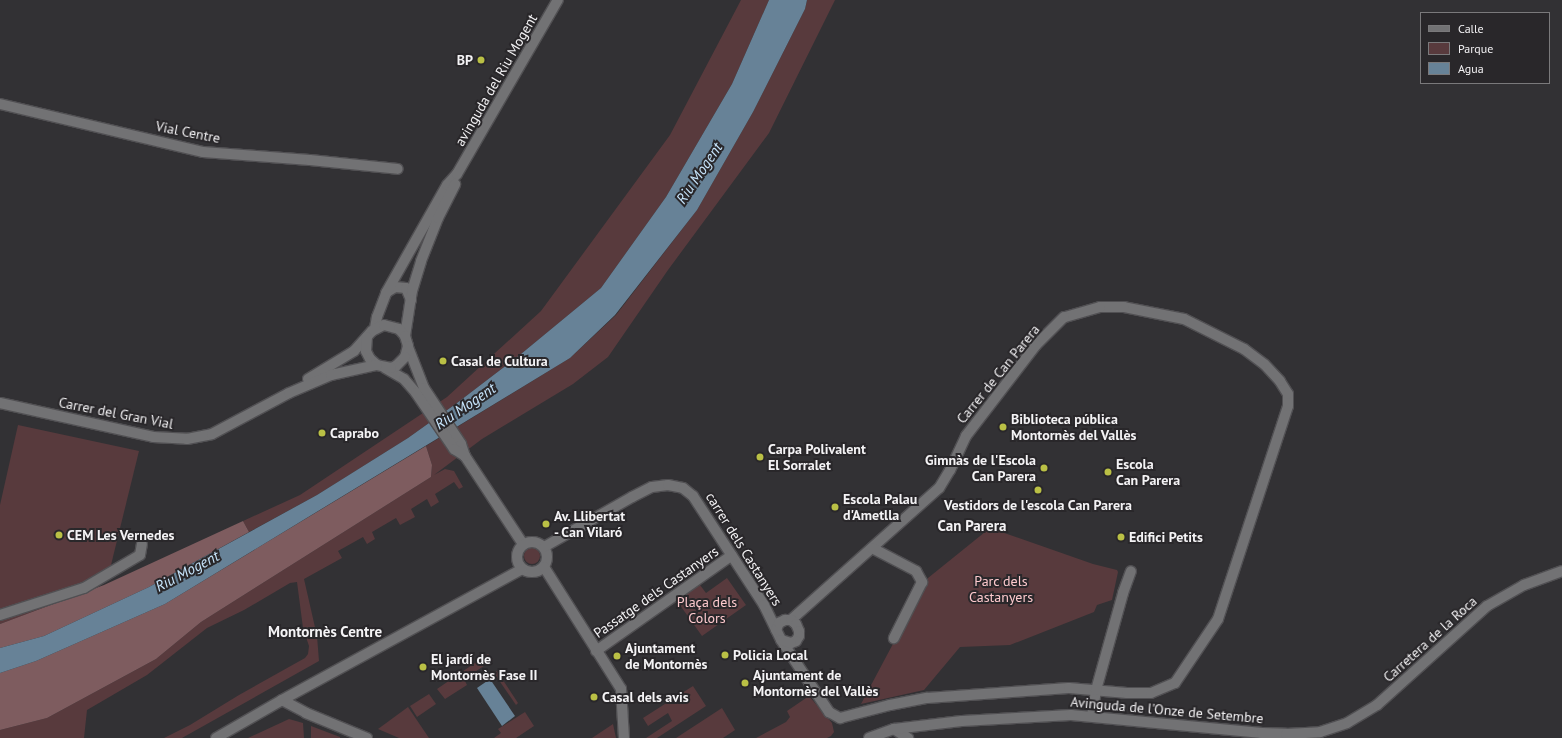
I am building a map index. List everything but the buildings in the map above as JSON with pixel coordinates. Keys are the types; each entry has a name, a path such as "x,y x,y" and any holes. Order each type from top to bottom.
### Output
{"street":[{"name":"avinguda del Riu Mogent","path":"375,328 377,317 386,293 447,185 457,174 558,0"},
{"name":"Vial Centre","path":"0,104 203,152 310,160 398,169"},
{"name":"avinguda del Riu Mogent","path":"407,341 412,300 421,260 438,218 455,184 457,174"},
{"path":"386,293 395,287 406,288 412,300"},
{"name":"Carrer de Can Parera","path":"781,640 829,712 840,718 890,705 927,698 1069,688 1127,693 1151,692 1175,683 1218,619 1288,406 1288,394 1280,381 1264,364 1244,349 1184,319 1124,307 1100,307 1064,318 1036,345 966,436 950,470 939,488 788,620"},
{"path":"420,390 370,359 366,351 367,337 375,328 389,325 399,329 407,341 420,390 454,448 465,456 523,544"},
{"name":"Carrer del Gran Vial","path":"289,393 310,377 354,351 367,337"},
{"path":"381,367 391,368 401,362 408,352 407,341"},
{"name":"Carrer del Gran Vial","path":"0,403 153,437 187,439 212,434 289,393 332,375 381,367"},
{"name":"carrer dels Castanyers","path":"544,548 652,487 668,485 683,488 693,496 732,555 764,605 776,630"},
{"path":"532,542 544,548 548,557 544,567 533,573 522,569 516,556 518,550 523,544 532,542"},
{"path":"0,615 84,588 140,555 142,544"},
{"path":"872,548 916,571 920,575 922,582 894,638"},
{"name":"Passatge dels Castanyers","path":"596,651 732,555"},
{"path":"544,567 621,689 624,738"},
{"path":"216,738 282,700 522,569"},
{"path":"1092,716 1096,690 1123,593 1131,571"},
{"name":"Carretera de la Roca","path":"1320,732 1347,723 1377,704 1487,606 1524,585 1562,571"},
{"path":"764,605 796,624 799,636 796,641 791,643 781,640 776,630 779,623 788,620"},
{"path":"282,700 306,713 367,738"},
{"name":"Avinguda de l'Onze de Setembre","path":"870,738 894,729 962,721 1071,715 1262,733 1298,734 1320,732"},
{"path":"894,729 908,738"}],"green space":[{"path":"741,0 769,0 732,84 666,197 601,288 521,354 408,438 317,495 249,532 243,521 300,495 447,397 541,311 670,135"},
{"path":"807,0 835,0 769,133 668,270 608,357 573,384 482,439 434,475 445,469 454,471 463,487 459,489 454,482 435,494 439,502 431,507 427,499 411,509 415,517 400,525 396,518 372,532 375,539 367,544 363,537 338,551 342,558 304,579 317,636 319,661 182,738 164,738 190,725 239,695 305,658 308,654 309,646 303,628 297,582 290,583 244,610 207,628 147,675 87,710 84,738 0,738 0,730 47,718 156,659 201,622 431,477 432,465 426,446 570,358 616,315 697,210 753,112 805,9"},
{"name":"CEM Les Vernedes","path":"18,425 139,451 111,565 80,594 0,624 0,505"},
{"name":"Parc dels Castanyers","path":"990,528 1093,564 1117,570 1118,572 1112,600 1097,605 1094,612 1010,645 960,647 924,690 861,704 928,578"},
{"path":"529,548 535,548 540,553 538,562 535,564 529,564 524,559 524,553"},
{"name":"Plaça dels Colors","path":"727,578 746,605 702,636 677,601 700,585 706,593"},
{"path":"488,654 493,660 464,679 467,685 445,699 437,689"},
{"path":"497,671 518,703 516,705 494,673"},
{"path":"693,686 706,706 657,738 646,738 672,721 668,713 648,726 643,718"},
{"path":"429,694 436,704 417,717 410,706"},
{"path":"809,696 832,723 834,732 831,736 827,738 756,738 786,722 790,717 787,711"},
{"path":"408,707 429,738 399,738 378,729"},
{"path":"722,708 735,730 723,738 676,738"},
{"path":"525,712 534,726 516,738 494,738 501,733 498,729"},
{"path":"289,719 303,723 304,738 248,738"},
{"path":"613,724 616,738 592,738"},
{"path":"311,726 340,737 340,738 311,738"}],"shaded area":[{"path":"426,446 432,465 431,477 201,622 156,659 47,718 0,730 0,673 36,661 165,604"},
{"path":"243,521 249,532 149,587 44,636 0,648 0,624 104,585"}],"water":[{"name":"Riu Mogent","path":"769,0 807,0 805,9 753,112 697,210 615,315 570,358 165,604 36,661 0,673 0,648 44,636 149,587 317,495 408,438 521,354 601,288 666,197 732,84"},
{"path":"490,679 515,716 502,726 477,688"}],"place":[{"name":"BP","path":"481,60"},
{"name":"Casal de Cultura","path":"443,361"},
{"name":"Biblioteca pública Montornès del Vallès","path":"1003,427"},
{"name":"Caprabo","path":"322,433"},
{"name":"Carpa Polivalent El Sorralet","path":"760,457"},
{"name":"Gimnàs de l'Escola Can Parera","path":"1044,468"},
{"name":"Escola Can Parera","path":"1108,472"},
{"name":"Vestidors de l'escola Can Parera","path":"1038,490"},
{"name":"Escola Palau d'Ametlla","path":"835,507"},
{"name":"Av. Llibertat - Can Vilaró","path":"546,524"},
{"name":"CEM Les Vernedes","path":"59,535"},
{"name":"Edifici Petits","path":"1121,537"},
{"name":"Policia Local","path":"725,655"},
{"name":"Ajuntament de Montornès","path":"617,656"},
{"name":"El jardí de Montornès Fase II","path":"423,667"},
{"name":"Ajuntament de Montornès del Vallès","path":"745,683"},
{"name":"Casal dels avis","path":"594,697"}],"district":[{"name":"Can Parera","path":"972,526"},
{"name":"Montornès Centre","path":"325,632"}]}
